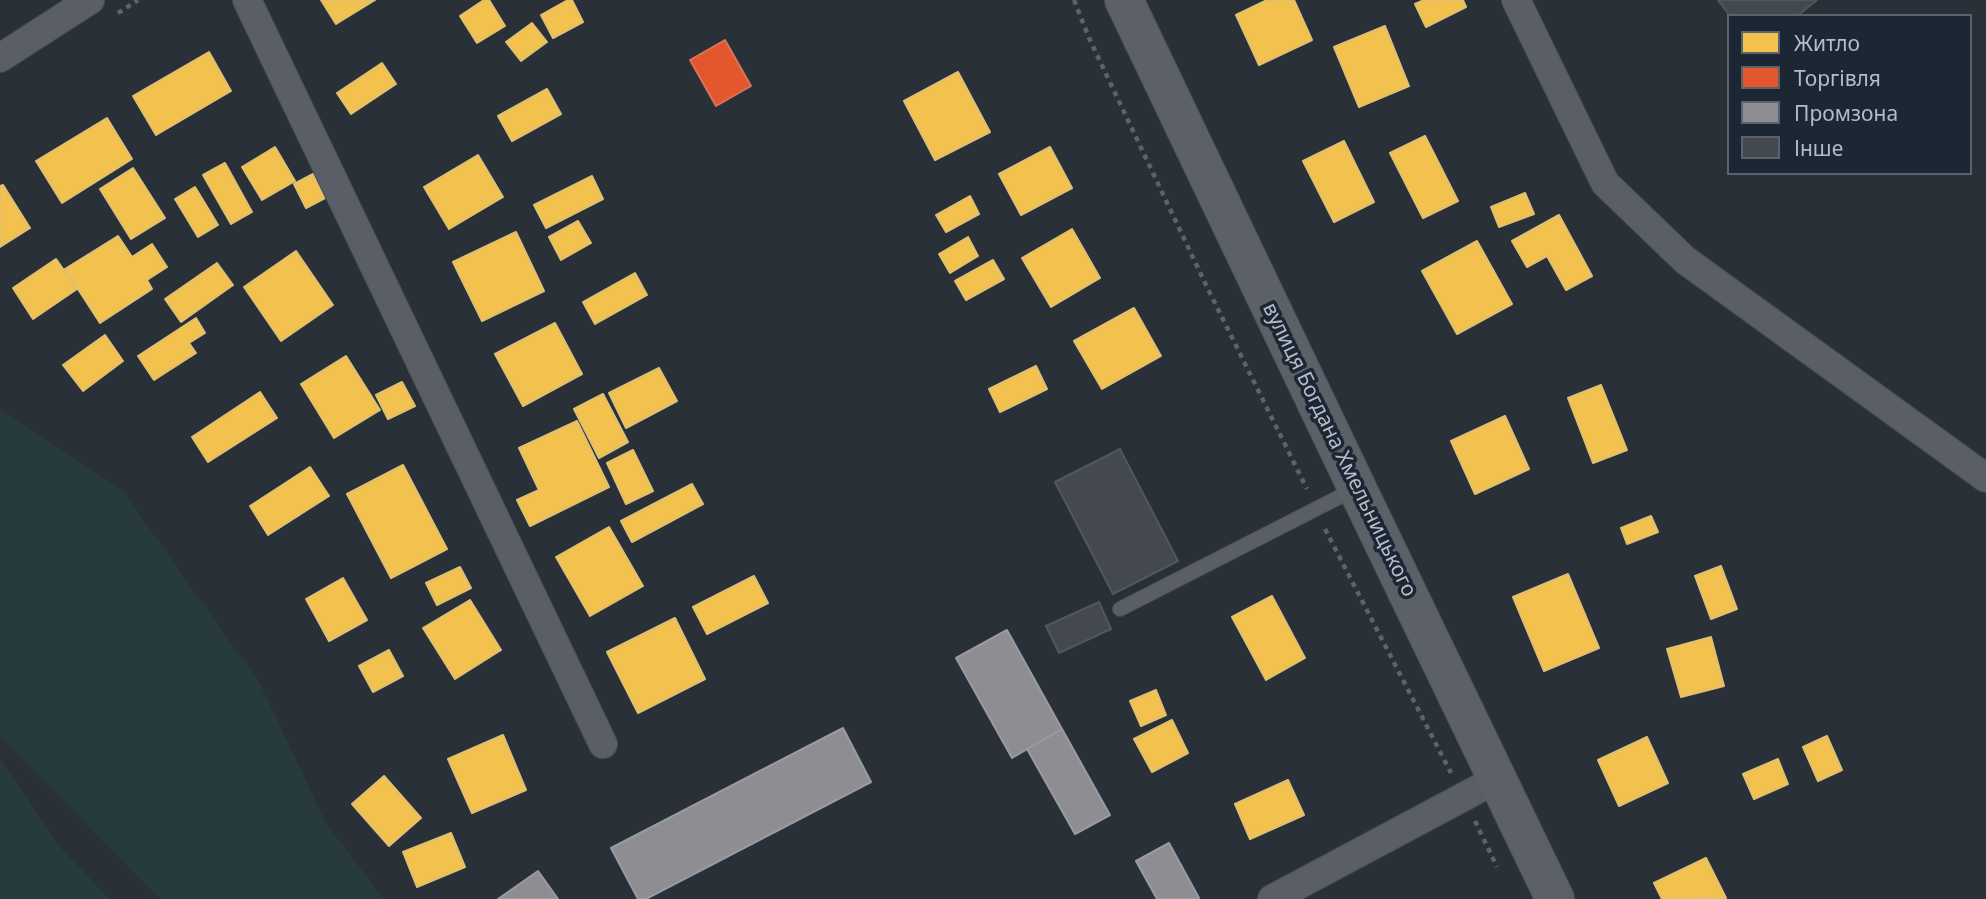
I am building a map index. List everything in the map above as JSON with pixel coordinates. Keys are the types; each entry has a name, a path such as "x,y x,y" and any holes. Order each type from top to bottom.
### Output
{"main road":[{"name":"вулиця Богдана Хмельницького","path":"1124,0 1555,899"}],"street":[{"path":"0,58 90,0"},
{"path":"247,0 603,744"},
{"path":"1516,0 1605,183 1685,260 1986,478"},
{"path":"1272,899 1497,779"}],"lane":[{"path":"1120,609 1357,488"}],"path":[{"path":"1074,0 1088,38 1206,285 1304,480 1315,509 1502,876"}],"green space":[{"path":"0,410 122,490 260,684 327,825 384,899 161,899 0,737"},
{"path":"0,759 58,845 110,899 0,899"}],"building: Житло":[{"path":"321,0 375,0 336,24"},
{"path":"484,0 489,0 505,26 477,43 460,16"},
{"path":"572,0 583,22 553,38 541,15"},
{"path":"1267,0 1294,0 1312,40 1259,65 1236,15"},
{"path":"1424,0 1463,0 1466,7 1426,27 1415,4"},
{"path":"532,23 547,42 521,61 506,42"},
{"path":"1385,26 1409,86 1359,107 1334,47"},
{"path":"209,52 231,91 156,135 133,96"},
{"path":"382,63 396,84 351,114 337,93"},
{"path":"958,72 990,132 935,160 904,101"},
{"path":"547,89 561,114 512,141 498,116"},
{"path":"107,118 132,159 62,203 36,161"},
{"path":"1425,136 1458,201 1423,218 1390,153"},
{"path":"1344,141 1374,202 1334,222 1303,161"},
{"path":"275,147 295,181 262,200 242,167"},
{"path":"1050,147 1072,188 1021,215 999,174"},
{"path":"478,155 503,197 449,229 424,187"},
{"path":"225,163 252,212 231,224 203,175"},
{"path":"133,168 165,218 131,239 100,189"},
{"path":"313,174 325,198 306,208 294,184"},
{"path":"592,176 603,199 546,228 534,205"},
{"path":"3,185 30,228 0,247 0,186"},
{"path":"195,187 218,225 198,237 175,199"},
{"path":"1525,193 1534,214 1499,227 1491,207"},
{"path":"970,196 979,214 946,232 936,215"},
{"path":"1559,215 1592,276 1566,290 1547,256 1527,267 1512,241"},
{"path":"578,221 591,243 561,260 549,237"},
{"path":"1072,229 1100,278 1051,307 1022,258"},
{"path":"516,232 544,291 482,321 453,262"},
{"path":"118,236 132,257 152,244 167,267 147,280 152,289 100,323 65,269"},
{"path":"968,237 978,256 950,273 939,254"},
{"path":"1477,241 1512,304 1457,334 1422,271"},
{"path":"296,251 333,305 281,341 244,287"},
{"path":"56,259 77,289 33,319 13,288"},
{"path":"993,260 1004,279 966,300 955,281"},
{"path":"217,263 233,285 181,322 165,299"},
{"path":"635,273 647,295 595,324 583,302"},
{"path":"1134,308 1161,356 1102,389 1074,341"},
{"path":"196,318 205,333 189,343 196,353 154,380 138,356"},
{"path":"555,323 582,374 523,406 495,354"},
{"path":"105,335 123,361 83,391 63,365"},
{"path":"346,356 380,410 334,438 301,384"},
{"path":"1036,366 1047,389 1000,412 989,389"},
{"path":"659,368 677,401 626,428 609,393"},
{"path":"402,382 415,406 388,419 376,395"},
{"path":"1601,385 1627,450 1593,463 1568,398"},
{"path":"260,392 277,418 208,462 192,437"},
{"path":"603,394 628,442 599,458 574,409"},
{"path":"1505,416 1529,469 1475,494 1451,441"},
{"path":"577,421 609,487 530,526 517,500 539,490 519,448"},
{"path":"633,450 653,491 626,504 607,463"},
{"path":"403,465 447,549 391,578 347,494"},
{"path":"310,467 329,496 268,535 250,506"},
{"path":"692,484 703,504 632,542 621,521"},
{"path":"1651,516 1658,532 1627,544 1621,528"},
{"path":"609,527 643,586 590,616 556,557"},
{"path":"1721,566 1737,609 1711,619 1695,576"},
{"path":"460,567 471,588 437,605 426,583"},
{"path":"1568,574 1599,648 1544,671 1513,597"},
{"path":"754,576 768,603 707,634 693,607"},
{"path":"343,578 367,620 329,641 306,599"},
{"path":"1272,596 1305,658 1266,680 1232,617"},
{"path":"470,600 501,650 455,679 423,628"},
{"path":"675,618 705,679 638,713 607,652"},
{"path":"1711,637 1724,686 1681,697 1667,649"},
{"path":"389,650 403,676 373,692 359,666"},
{"path":"1156,690 1166,715 1141,726 1130,701"},
{"path":"1172,720 1188,753 1152,772 1134,739"},
{"path":"503,735 526,790 472,813 448,759"},
{"path":"1827,736 1842,770 1818,781 1803,747"},
{"path":"1647,737 1668,783 1619,806 1598,760"},
{"path":"1778,759 1788,784 1754,799 1743,774"},
{"path":"384,776 421,818 389,846 352,804"},
{"path":"1288,780 1304,815 1250,839 1235,804"},
{"path":"451,833 465,867 417,887 403,852"},
{"path":"1706,858 1726,898 1662,899 1654,883"}],"building: Торгівля":[{"path":"725,40 751,86 716,106 690,60"}],"building: Промзона":[{"path":"1007,630 1062,729 1012,758 956,658"},
{"path":"843,728 871,782 646,899 638,899 611,848"},
{"path":"1062,729 1110,815 1075,834 1027,749"},
{"path":"1169,843 1199,898 1157,899 1136,861"},
{"path":"538,871 558,899 498,899"}],"building: Інше":[{"path":"1718,0 1817,0 1800,14 1728,14"},
{"path":"1120,449 1178,561 1113,594 1055,482"},
{"path":"1099,602 1111,629 1059,653 1046,626"}]}
